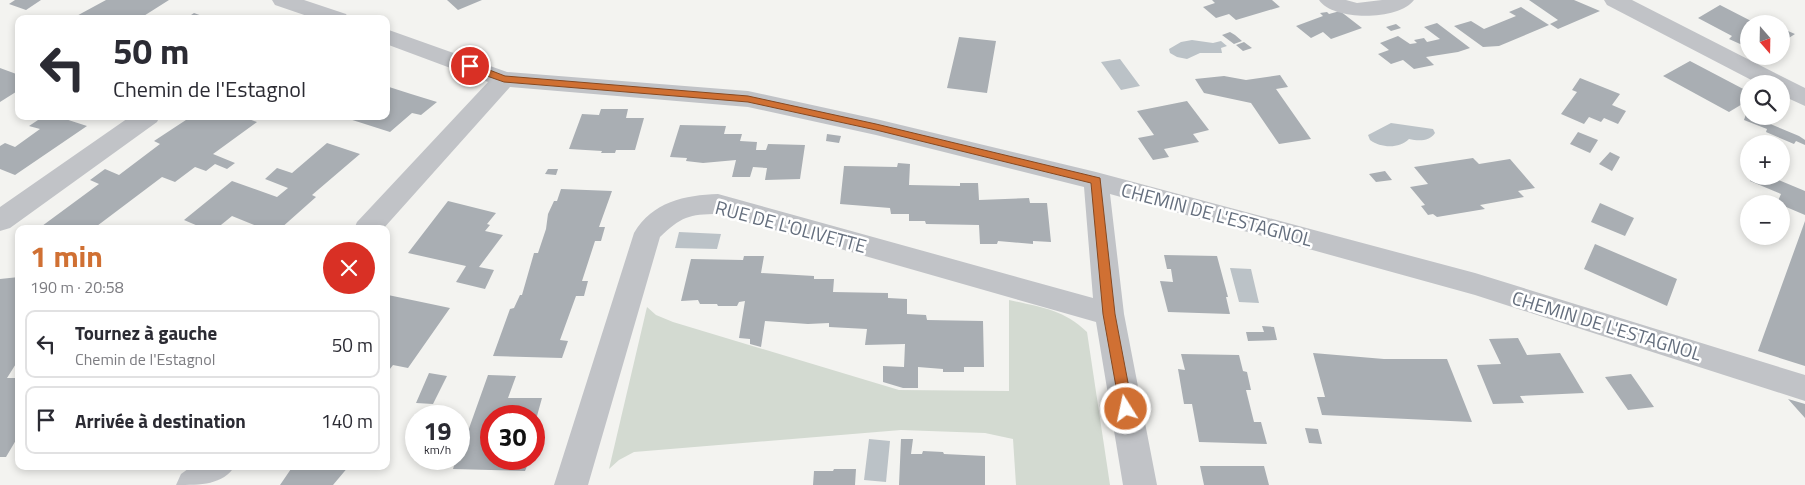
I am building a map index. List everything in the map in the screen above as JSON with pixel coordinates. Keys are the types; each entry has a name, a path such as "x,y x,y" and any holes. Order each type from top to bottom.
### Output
{"street":[{"path":"283,0 328,15"},
{"path":"1330,0 1337,5 1364,12 1403,0"},
{"path":"1615,0 1761,75"},
{"path":"292,15 304,6"},
{"name":"CHEMIN DE L'ESTAGNOL","path":"390,37 504,79 748,99 876,127 1096,181 1475,284 1805,388"},
{"path":"371,225 504,79"},
{"path":"1790,90 1805,98"},
{"path":"0,221 142,120"},
{"path":"1096,181 1109,314 1140,485"},
{"name":"RUE DE L'OLIVETTE","path":"571,485 648,233 669,212 689,204 718,204 1109,314"},
{"path":"194,485 213,470"}],"shaded area":[{"path":"1192,40 1213,43 1221,41 1227,46 1221,48 1222,53 1200,53 1187,59 1170,53 1169,49 1181,42"},
{"path":"1120,59 1140,86 1121,90 1101,62"},
{"path":"1391,123 1433,129 1435,133 1427,139 1409,139 1395,146 1379,145 1370,140 1368,135"},
{"path":"679,232 721,234 717,249 675,248"},
{"path":"1230,268 1251,269 1259,303 1239,302"},
{"path":"1009,300 1051,310 1069,318 1087,332 1110,485 1016,485 1013,439 985,433 901,430 634,452 619,460 609,469 647,307 656,315 673,322 899,390 1009,391"},
{"path":"869,439 890,441 886,482 864,480"}],"building":[{"path":"15,0 41,0 26,10 9,4"},
{"path":"106,0 169,0 145,15 78,15"},
{"path":"447,0 482,0 458,10"},
{"path":"1212,0 1272,0 1280,7 1236,20 1229,14 1216,18 1203,7 1215,3"},
{"path":"1529,0 1574,0 1600,11 1558,29 1550,24 1558,20"},
{"path":"1720,5 1740,15 1740,44 1729,39 1732,36 1698,18"},
{"path":"1521,7 1549,25 1499,46 1483,47 1454,26 1471,21 1484,29 1516,16 1509,12"},
{"path":"1340,11 1362,28 1331,39 1323,32 1311,38 1296,26 1323,16 1320,13 1327,12 1329,14"},
{"path":"1437,23 1470,48 1458,52 1426,57 1434,65 1414,69 1403,60 1391,64 1378,54 1389,50 1380,43 1398,36 1410,44 1417,43 1414,40 1424,38 1427,42 1440,39 1424,27"},
{"path":"1396,24 1401,28 1391,31 1386,27"},
{"path":"1230,32 1242,41 1234,44 1222,35"},
{"path":"959,37 996,41 987,93 947,88"},
{"path":"1244,42 1252,48 1243,51 1236,45"},
{"path":"1690,61 1740,87 1740,105 1729,112 1663,76"},
{"path":"0,68 15,74 15,93 0,102"},
{"path":"1280,75 1288,87 1276,89 1311,139 1279,144 1251,103 1204,93 1195,79 1224,76 1246,80"},
{"path":"1580,78 1620,94 1612,105 1626,111 1618,124 1604,118 1601,122 1589,117 1584,124 1561,114 1577,92 1572,90"},
{"path":"390,87 437,102 421,115 412,113 390,132 352,120 390,120"},
{"path":"1187,101 1209,130 1193,134 1199,142 1164,149 1169,157 1153,160 1138,138 1154,135 1137,111"},
{"path":"601,109 628,109 626,118 644,118 635,150 616,150 615,153 601,153 602,151 569,149 582,114 599,115"},
{"path":"38,120 68,120 87,126 15,175 0,169 0,146 5,143 15,147 40,129 29,126"},
{"path":"186,120 252,120 257,122 213,154 235,163 227,169 215,164 206,171 195,167 175,182 162,177 98,225 43,225 99,184 90,180 105,169 119,175 160,144 154,141"},
{"path":"680,125 726,126 724,134 742,134 740,141 757,142 756,150 766,150 768,144 805,145 800,179 765,180 767,168 753,167 750,177 732,177 736,160 703,163 686,161 687,158 670,157"},
{"path":"1757,125 1772,125 1799,136 1805,140 1805,145 1796,141 1794,144 1790,142 1790,135 1773,135 1766,132 1767,129"},
{"path":"1578,132 1598,140 1590,153 1570,144"},
{"path":"827,134 841,136 839,143 826,141"},
{"path":"327,143 360,154 312,195 316,197 284,225 254,225 232,216 221,225 196,225 184,220 232,181 277,197 288,188 265,179 277,168 292,173"},
{"path":"1610,152 1620,157 1612,171 1599,164"},
{"path":"1473,158 1479,164 1510,159 1535,188 1518,191 1524,197 1480,205 1485,209 1437,217 1433,214 1428,215 1421,206 1425,205 1410,187 1428,184 1414,167"},
{"path":"898,163 910,164 909,185 960,186 960,183 978,183 979,200 1029,198 1030,203 1047,203 1051,242 1033,241 1033,244 998,241 997,244 980,244 979,225 926,224 925,221 909,221 909,214 891,214 890,208 840,204 844,166 897,167"},
{"path":"548,169 558,169 556,175 545,174"},
{"path":"1385,171 1392,180 1376,182 1369,174"},
{"path":"1760,185 1790,185 1805,191 1805,215 1790,209 1790,195 1781,194"},
{"path":"561,189 612,191 599,227 605,227 601,241 595,241 582,281 588,281 584,296 576,296 560,340 568,341 562,358 493,356 510,309 514,308 520,295 522,295 534,253 538,253 546,229 548,214 554,201 557,201"},
{"path":"448,201 496,213 487,224 490,225 485,231 503,235 479,267 494,270 485,289 456,282 466,266 408,253"},
{"path":"1600,203 1634,218 1625,236 1591,222"},
{"path":"1805,221 1805,366 1758,351"},
{"path":"1595,244 1677,279 1667,306 1584,269"},
{"path":"1164,255 1217,256 1228,297 1226,297 1230,314 1168,312 1160,281 1173,282 1171,269 1167,269"},
{"path":"744,256 764,256 761,273 814,276 814,279 834,279 833,292 888,293 888,298 907,299 907,314 926,315 927,320 983,321 984,367 964,367 964,372 943,372 943,369 918,367 918,388 903,388 883,382 883,366 904,367 905,344 865,345 867,329 829,327 829,323 808,324 765,321 761,347 750,344 750,339 739,338 745,301 739,302 737,306 718,306 717,304 700,304 698,300 681,301 691,259 743,260"},
{"path":"15,277 15,365 7,378 15,378 15,442 6,457 0,457 0,279"},
{"path":"390,295 450,308 408,368 393,365 390,369"},
{"path":"1262,326 1274,327 1277,340 1248,341 1246,332 1264,332"},
{"path":"1518,338 1527,355 1560,353 1584,393 1520,396 1524,403 1493,404 1477,365 1501,364 1489,339"},
{"path":"1313,353 1384,359 1447,359 1472,422 1322,415 1317,397 1325,397"},
{"path":"1181,354 1239,355 1243,371 1247,372 1251,390 1246,390 1254,422 1261,422 1267,444 1199,442 1192,404 1184,404 1178,369 1185,370"},
{"path":"429,373 447,376 433,404 416,403"},
{"path":"1631,374 1654,407 1628,410 1605,377"},
{"path":"488,375 516,376 508,398 542,398 540,405 480,405 480,470 470,469 470,426"},
{"path":"1788,399 1805,404 1805,418"},
{"path":"1305,428 1318,429 1322,444 1309,443"},
{"path":"901,439 913,439 911,454 922,454 923,451 985,456 985,485 899,485"},
{"path":"1200,466 1264,466 1269,485 1204,485"},
{"path":"834,469 856,469 855,485 813,485 814,471 833,471"},
{"path":"290,470 346,470 333,485 280,485"},
{"path":"489,470 525,470 525,471"}],"route":[{"path":"470,66 504,79 748,99 876,127 1096,181 1109,314 1126,409"}]}
